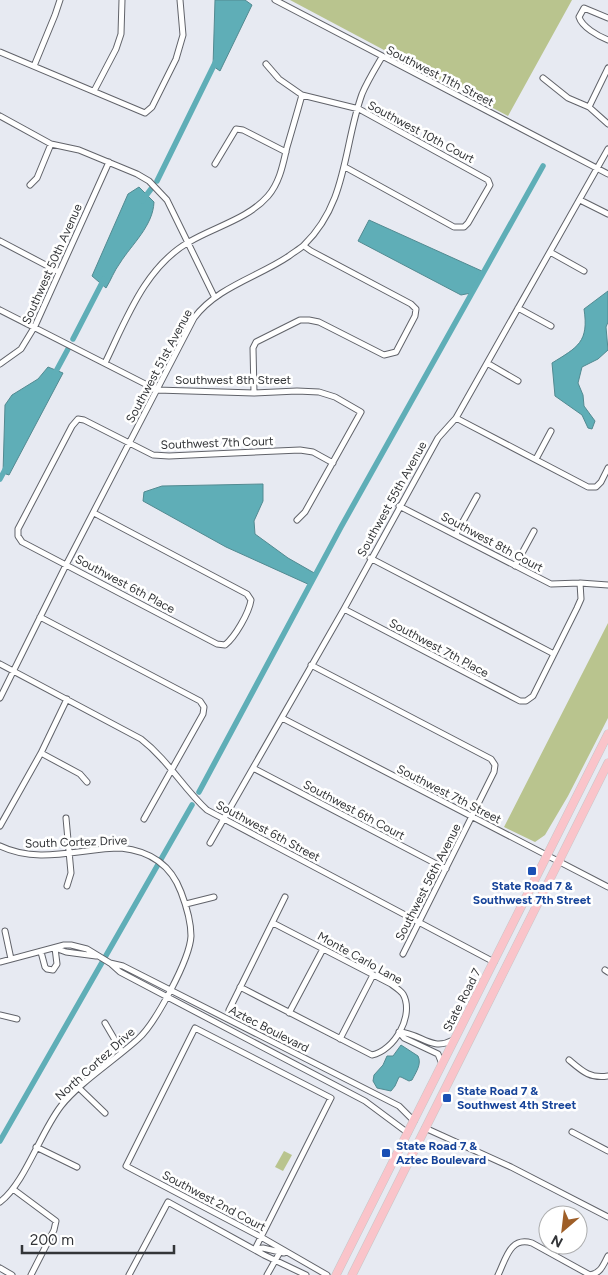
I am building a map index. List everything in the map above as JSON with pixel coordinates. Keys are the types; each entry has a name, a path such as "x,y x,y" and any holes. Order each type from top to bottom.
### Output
{"main road":[{"name":"State Road 7","path":"336,1275 608,734"},
{"name":"State Road 7","path":"352,1275 608,763"},
{"path":"494,962 498,971 496,987"},
{"path":"423,1103 422,1123 425,1128"},
{"path":"414,1121 417,1133 414,1151"}],"street":[{"path":"34,66 60,0"},
{"path":"94,91 116,49 121,34 122,0"},
{"path":"0,52 145,112 152,107 176,59 183,35 180,0"},
{"name":"Southwest 11th Street","path":"275,0 608,174"},
{"path":"608,18 584,8 579,17 580,22 608,40"},
{"name":"Southwest 51st Avenue","path":"0,698 66,564 194,318 201,308 214,296 273,266 304,246 332,208 345,167 358,109 363,94 382,57"},
{"name":"Southwest 10th Court","path":"266,64 279,79 302,95 358,109 488,180 490,185 468,223 464,227 454,227 345,167"},
{"path":"589,108 608,68"},
{"path":"543,78 568,98 589,108 608,124"},
{"path":"105,363 140,294 151,276 166,260 187,243 251,211 268,196 281,174 302,95"},
{"path":"0,116 51,144 79,150 137,174 149,181 167,200 214,296"},
{"path":"215,164 236,130 243,130 286,152"},
{"path":"30,185 37,178 51,144"},
{"path":"597,168 608,149"},
{"name":"Southwest 50th Avenue","path":"0,364 21,349 35,326 109,162"},
{"name":"Southwest 55th Avenue","path":"210,843 344,609 399,506 438,438 456,418 597,168"},
{"path":"580,200 608,214"},
{"path":"0,240 59,272"},
{"path":"254,393 252,348 256,342 300,320 319,322 384,355 390,355 396,352 415,316 416,310 411,304 304,246"},
{"path":"550,252 584,271"},
{"path":"518,308 551,326"},
{"name":"Southwest 8th Street","path":"0,310 35,326 157,390 254,393 297,391 318,392 335,397 361,412 333,463"},
{"path":"487,363 518,381"},
{"path":"456,418 588,487 596,487 601,482 608,468"},
{"name":"Southwest 7th Court","path":"18,536 18,529 72,426 78,419 84,420 153,455 169,456 300,450 313,452 333,463"},
{"path":"536,459 551,431"},
{"path":"297,520 304,512 333,463"},
{"path":"456,534 477,496"},
{"name":"Southwest 8th Court","path":"399,506 551,584 580,583 608,585"},
{"name":"Southwest 6th Place","path":"18,536 22,542 217,644 226,645 231,641 250,607 251,600 247,594 94,513"},
{"path":"515,566 534,531"},
{"path":"370,558 554,654 581,599 580,583"},
{"name":"Southwest 7th Place","path":"344,609 520,701 526,701 533,696 554,654"},
{"path":"40,617 200,701 204,707 203,714 144,819"},
{"name":"Southwest 6th Street","path":"0,664 142,739 155,750 194,798 207,810 494,962"},
{"name":"Southwest 56th Avenue","path":"311,665 491,759 495,764 494,772 403,954"},
{"path":"0,826 67,699"},
{"name":"Southwest 7th Street","path":"282,718 608,887"},
{"path":"40,752 80,774 87,782"},
{"name":"Southwest 6th Court","path":"253,768 446,869"},
{"path":"66,818 71,873 67,886"},
{"name":"South Cortez Drive","path":"0,846 11,851 29,855 121,848 140,851 166,866 177,881 186,904 191,934 190,945 170,990"},
{"path":"186,904 214,897"},
{"path":"229,1010 285,897"},
{"name":"Monte Carlo Lane","path":"272,922 402,992 406,1007 404,1023 400,1032"},
{"path":"4,931 11,958"},
{"name":"Aztec Boulevard","path":"0,962 64,945 79,946 110,963 120,972 365,1101 408,1133"},
{"path":"41,952 45,967 53,970 57,964 55,948"},
{"path":"289,1013 323,949"},
{"name":"Aztec Boulevard","path":"110,963 123,966 399,1106 414,1121"},
{"path":"340,1039 373,975"},
{"path":"240,987 372,1055 385,1050 400,1032"},
{"name":"North Cortez Drive","path":"0,1202 13,1189 62,1105 79,1088 146,1032 170,990"},
{"path":"202,1016 206,1008"},
{"path":"0,1015 17,1019"},
{"path":"105,1023 122,1052"},
{"name":"Southwest 2nd Court","path":"261,1237 331,1098 195,1028 126,1166 261,1237 327,1275"},
{"path":"400,1032 408,1032 432,1044 440,1045 456,1038"},
{"path":"400,1032 404,1038 438,1054 442,1064"},
{"path":"569,1060 584,1073 598,1078 608,1076"},
{"path":"79,1088 105,1113"},
{"path":"425,1128 510,1167 608,1217"},
{"path":"572,1132 608,1151"},
{"path":"36,1147 77,1168"},
{"path":"13,1189 56,1221 54,1230 31,1275"},
{"name":"Southwest 2nd Court","path":"129,1275 168,1202 275,1261 306,1275"},
{"path":"255,1249 261,1237"},
{"path":"498,1275 512,1247 517,1242 532,1243 590,1275 600,1271 608,1256"},
{"name":"Southwest 2nd Court","path":"255,1249 263,1248 292,1256"},
{"path":"268,1275 280,1252"},
{"path":"0,1268 12,1275"}],"green space":[{"path":"290,0 572,0 508,116"},
{"path":"608,623 608,718 568,796 545,835 535,842 504,827"},
{"path":"284,1151 292,1155 283,1171 275,1167"}],"water":[{"path":"215,0 245,0 252,5 220,71 213,66"},
{"path":"139,187 154,202 153,211 146,227 118,266 106,288 92,276 128,194"},
{"path":"369,220 484,272 471,293 461,295 358,241"},
{"path":"608,291 608,322 606,327 608,350 598,359 582,367 578,383 583,395 584,406 595,421 592,429 588,428 582,415 555,396 552,363 575,348 580,342 585,329 584,309"},
{"path":"48,367 63,373 9,475 3,473 5,405 12,395 38,379"},
{"path":"263,484 263,501 254,521 255,534 288,558 316,574 310,585 226,547 143,501 144,492 162,486"},
{"path":"401,1045 418,1056 419,1059 418,1068 412,1080 409,1081 399,1077 391,1091 377,1088 373,1081 374,1075 383,1065 387,1056 393,1056"}],"waterway":[{"path":"157,181 217,59"},
{"path":"199,792 341,527 543,166"},
{"path":"142,201 151,189"},
{"path":"73,339 104,279"},
{"path":"54,375 68,349"},
{"path":"0,479 7,466"},
{"path":"0,1141 192,805"}],"place":[{"name":"State Road 7 & Southwest 7th Street","path":"532,871"},
{"name":"State Road 7 & Southwest 4th Street","path":"447,1098"},
{"name":"State Road 7 & Aztec Boulevard","path":"386,1153"}]}
